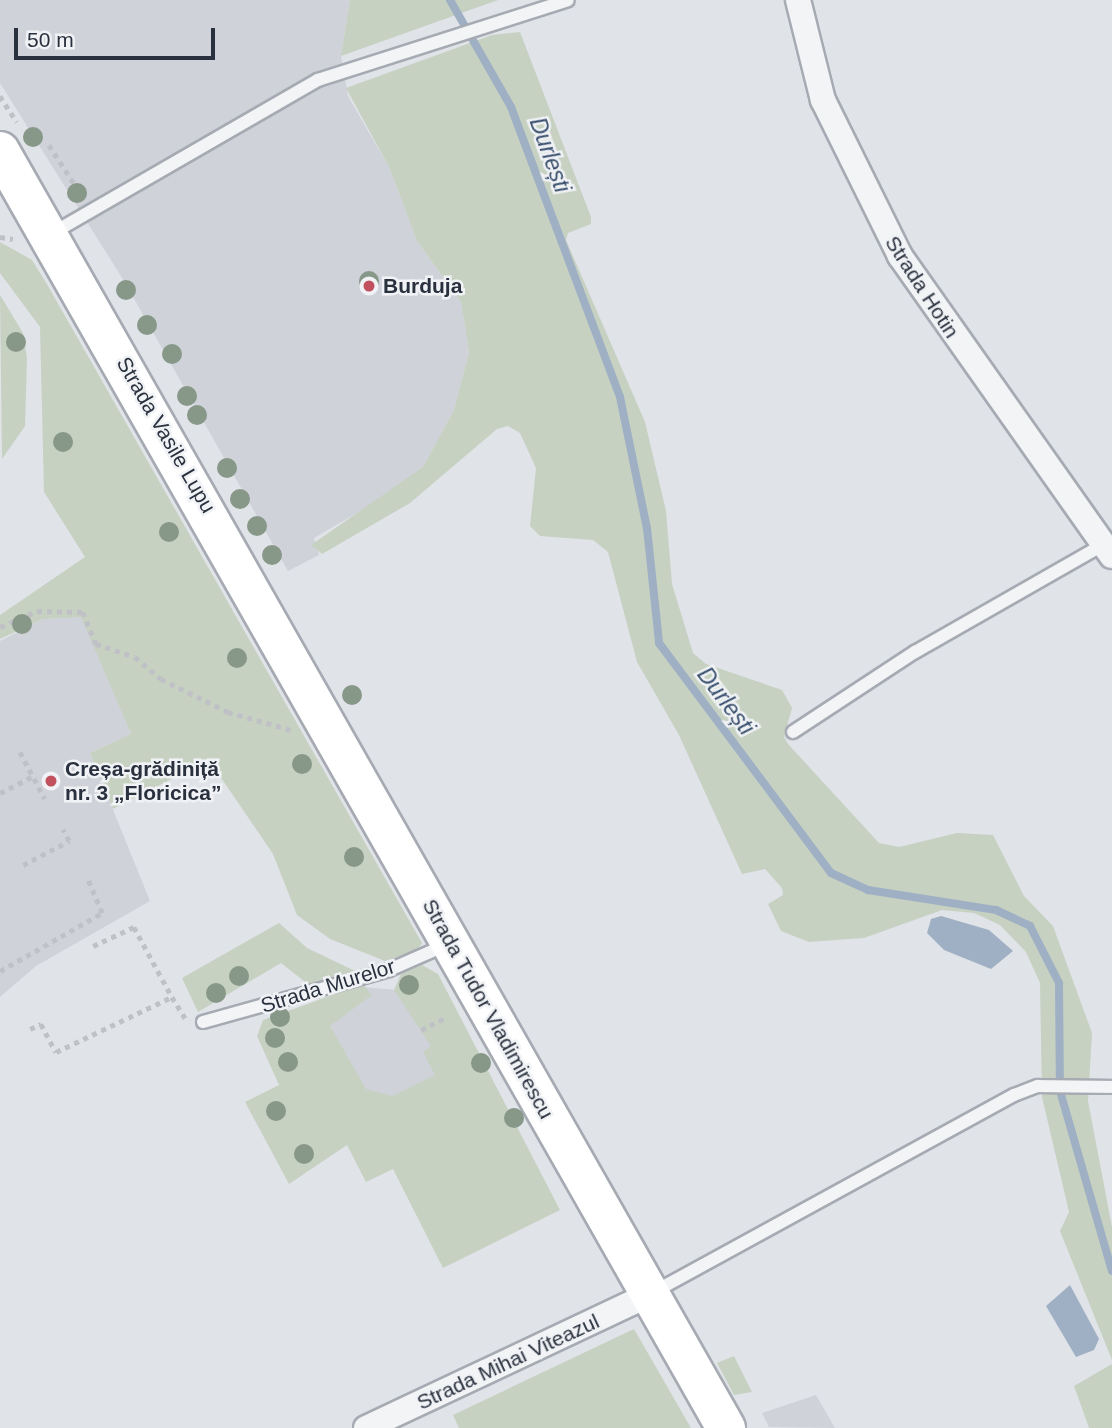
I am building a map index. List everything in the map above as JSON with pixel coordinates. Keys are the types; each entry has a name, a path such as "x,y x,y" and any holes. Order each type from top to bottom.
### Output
{"main road":[{"name":"Strada Vasile Lupu","path":"4,163 51,234 312,729"},
{"name":"Strada Tudor Vladimirescu","path":"312,729 451,943 726,1428"}],"street":[{"name":"Strada Hotin","path":"798,0 823,100 900,256 1108,550"},
{"name":"Strada Mihai Viteazul","path":"366,1428 649,1295"}],"lane":[{"path":"51,234 318,79 508,16 568,0"},
{"name":"Strada Hotin","path":"793,732 915,652 1108,550"},
{"name":"Strada Murelor","path":"197,1025 389,970 451,943"},
{"path":"649,1295 1038,1086 1112,1087"}],"path":[{"path":"49,145 92,211"},
{"path":"0,627 37,611 83,612 96,644 135,657 161,679 228,712 288,727 312,729"},
{"path":"20,752 45,799"},
{"path":"0,793 33,776"},
{"path":"23,865 69,841 63,830"},
{"path":"0,971 102,913 88,880"},
{"path":"93,946 134,927 172,997 197,1025"},
{"path":"30,1030 41,1024 56,1052 172,997"},
{"path":"421,1030 443,1019"}],"shaded area":[{"path":"0,0 350,0 341,56 348,96 390,169 417,241 461,302 469,352 454,410 423,467 410,482 314,538 319,555 288,571 124,281 0,83"},
{"name":"Creșa-grădiniță nr. 3 „Floricica”","path":"81,616 131,734 90,753 150,901 36,966 0,997 0,641 43,619"},
{"path":"361,987 398,990 486,1083 365,1136 299,1008"},
{"path":"816,1395 835,1428 769,1427 762,1413"}],"green space":[{"path":"350,0 498,0 341,56"},
{"path":"520,32 591,217 591,224 568,233 566,240 645,422 666,511 672,584 693,653 706,664 782,690 792,708 784,737 788,744 879,843 899,847 957,833 993,835 1024,896 1053,926 1092,1033 1088,1101 1112,1227 1112,1360 1060,1231 1069,1212 1042,1097 1040,983 1026,952 1000,925 974,913 942,910 864,938 809,942 781,931 768,904 783,895 782,888 765,869 742,874 679,735 637,662 608,552 593,540 540,536 530,526 536,468 520,433 508,426 497,429 410,503 322,554 311,545 423,467 454,410 469,352 461,302 417,241 390,169 346,88 492,35"},
{"path":"0,242 32,260 48,286 422,943 417,950 385,961 330,939 297,915 273,854 209,760 113,809 90,753 131,734 81,617 43,619 0,639 0,615 85,557 44,492 40,327 0,273"},
{"path":"0,295 23,333 27,358 25,426 2,459"},
{"path":"279,923 307,948 355,971 309,985 281,963 198,1012 182,978"},
{"path":"422,965 438,974 560,1210 443,1268 393,1169 366,1182 347,1145 289,1184 245,1102 279,1085 257,1036 263,1020 363,984 372,995 330,1026 366,1089 393,1096 435,1075 423,1052 431,1046 394,990 401,974"},
{"path":"634,1329 691,1428 459,1428 453,1415"},
{"path":"734,1356 752,1392 734,1395 717,1363"},
{"path":"1112,1364 1112,1428 1089,1428 1074,1386"}],"water":[{"path":"941,916 989,930 1013,951 991,969 944,950 927,933 931,919"},
{"path":"1070,1285 1099,1339 1094,1350 1076,1357 1046,1306"}],"waterway":[{"name":"Durlești","path":"450,0 511,107 620,397 647,528 659,643 831,873 868,890 996,910 1030,926 1059,983 1060,1091 1112,1271"}],"place":[{"name":"Burduja","path":"369,286"},
{"name":"Creșa-grădiniță nr. 3 „Floricica”","path":"51,781"}]}
